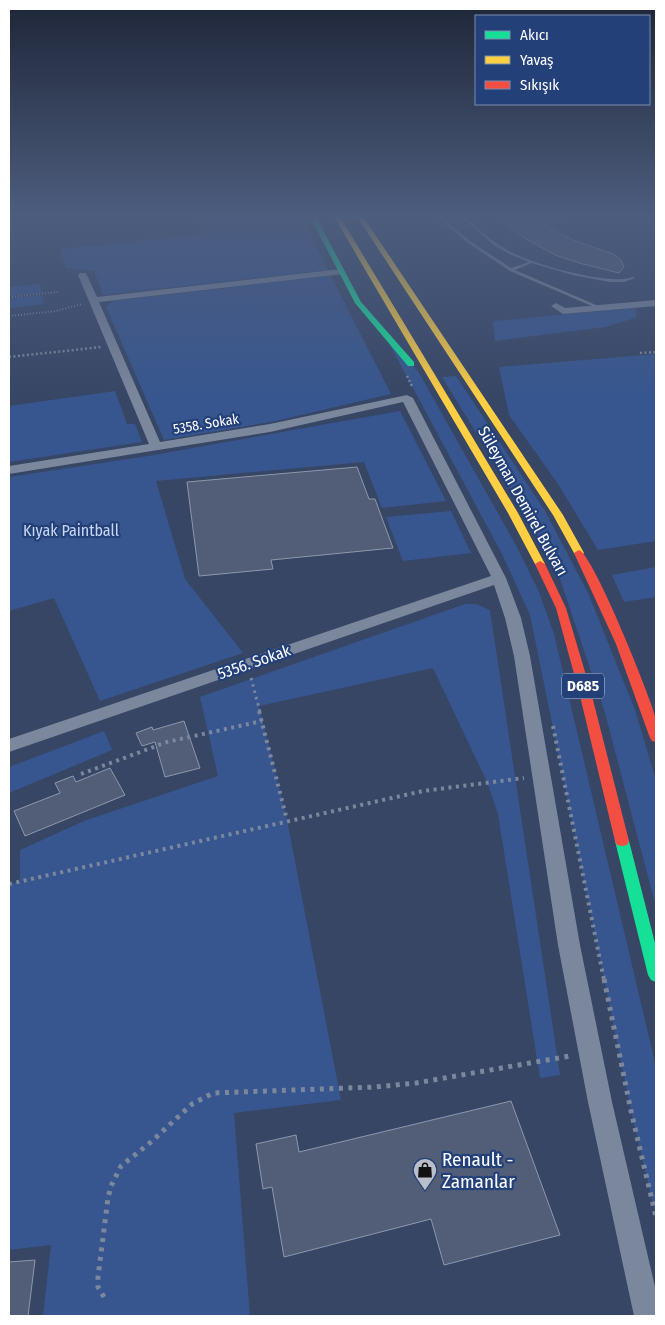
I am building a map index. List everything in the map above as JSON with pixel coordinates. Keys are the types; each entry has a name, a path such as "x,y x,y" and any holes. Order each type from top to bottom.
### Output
{"highway":[{"path":"344,277 358,303 457,418"},
{"name":"Süleyman Demirel Bulvarı","path":"373,277 533,547 561,608 587,701 656,975"},
{"name":"Süleyman Demirel Bulvarı","path":"400,277 558,515 580,552 618,636 645,703 656,738"},
{"path":"437,309 450,353"}],"street":[{"path":"84,277 156,447"},
{"path":"95,300 299,277"},
{"path":"656,297 556,306 563,311 656,303"},
{"path":"407,398 499,578 514,618 522,656 569,945 626,1224 648,1316"},
{"name":"5358. Sokak","path":"9,470 270,428 407,398"},
{"name":"5356. Sokak","path":"9,746 499,578"}],"lane":[{"path":"527,277 601,308"},
{"path":"594,277 626,282 634,278"}],"path":[{"path":"9,297 58,292"},
{"path":"9,316 56,311 95,300"},
{"path":"9,357 114,345"},
{"path":"640,352 656,352"},
{"path":"248,664 287,820"},
{"path":"81,774 166,742 262,721"},
{"path":"9,884 287,820 423,791 542,776"},
{"path":"104,1297 98,1287 98,1277 108,1198 116,1175 121,1166 200,1098 213,1093 223,1092 299,1091 408,1084 590,1052"}],"green space":[{"path":"96,277 267,277 103,295"},
{"path":"331,277 391,394 271,422 164,440 106,307 113,301"},
{"path":"40,284 42,293 9,296 9,287"},
{"path":"42,295 44,304 9,308 9,298"},
{"path":"635,308 637,316 635,318 605,327 495,341 493,321"},
{"path":"383,332 419,373 517,547 539,592 554,634 656,1067 656,1217 631,1111 530,615 502,554"},
{"path":"656,354 656,541 598,550 558,484 509,415 499,367"},
{"path":"456,376 545,511 588,593 635,710 656,780 656,907 605,713 559,576 524,511 442,377"},
{"path":"115,391 127,424 135,424 142,442 9,462 9,406"},
{"name":"Kıyak Paintball","path":"400,411 446,501 382,508 364,462 156,481 185,579 243,653 100,701 54,598 9,611 9,477 148,456"},
{"path":"451,511 471,553 403,561 386,517"},
{"path":"656,567 656,597 624,602 612,575"},
{"path":"465,604 476,604 490,610 560,1075 540,1078 498,814 487,782 433,668 259,706 287,820 341,1100 234,1113 250,1316 43,1316 51,1245 9,1250 9,884 20,881 20,850 84,821 218,776 200,697"},
{"path":"104,731 112,750 9,793 9,767"}],"building":[{"path":"357,467 369,499 375,499 393,548 271,560 273,569 199,576 187,482"},
{"path":"184,721 200,768 165,777 155,742 142,746 136,733 152,727 153,730"},
{"path":"110,768 125,795 25,836 14,811 60,793 55,783 73,776 76,782"},
{"name":"Renault - Zamanlar","path":"511,1101 560,1235 444,1265 431,1219 284,1257 272,1187 263,1189 256,1144 296,1135 299,1152"},
{"path":"35,1260 28,1316 9,1316 9,1262"}],"traffic: fast":[{"path":"344,277 358,303 411,364"},
{"path":"622,841 656,975"}],"traffic: slow":[{"path":"373,277 513,513 540,564"},
{"path":"400,277 558,515 579,553"}],"traffic: jam":[{"path":"579,553 602,598 622,644 656,738"},
{"path":"540,564 561,608 585,692 622,841"}],"place":[{"name":"Renault - Zamanlar","path":"425,1191"}]}
